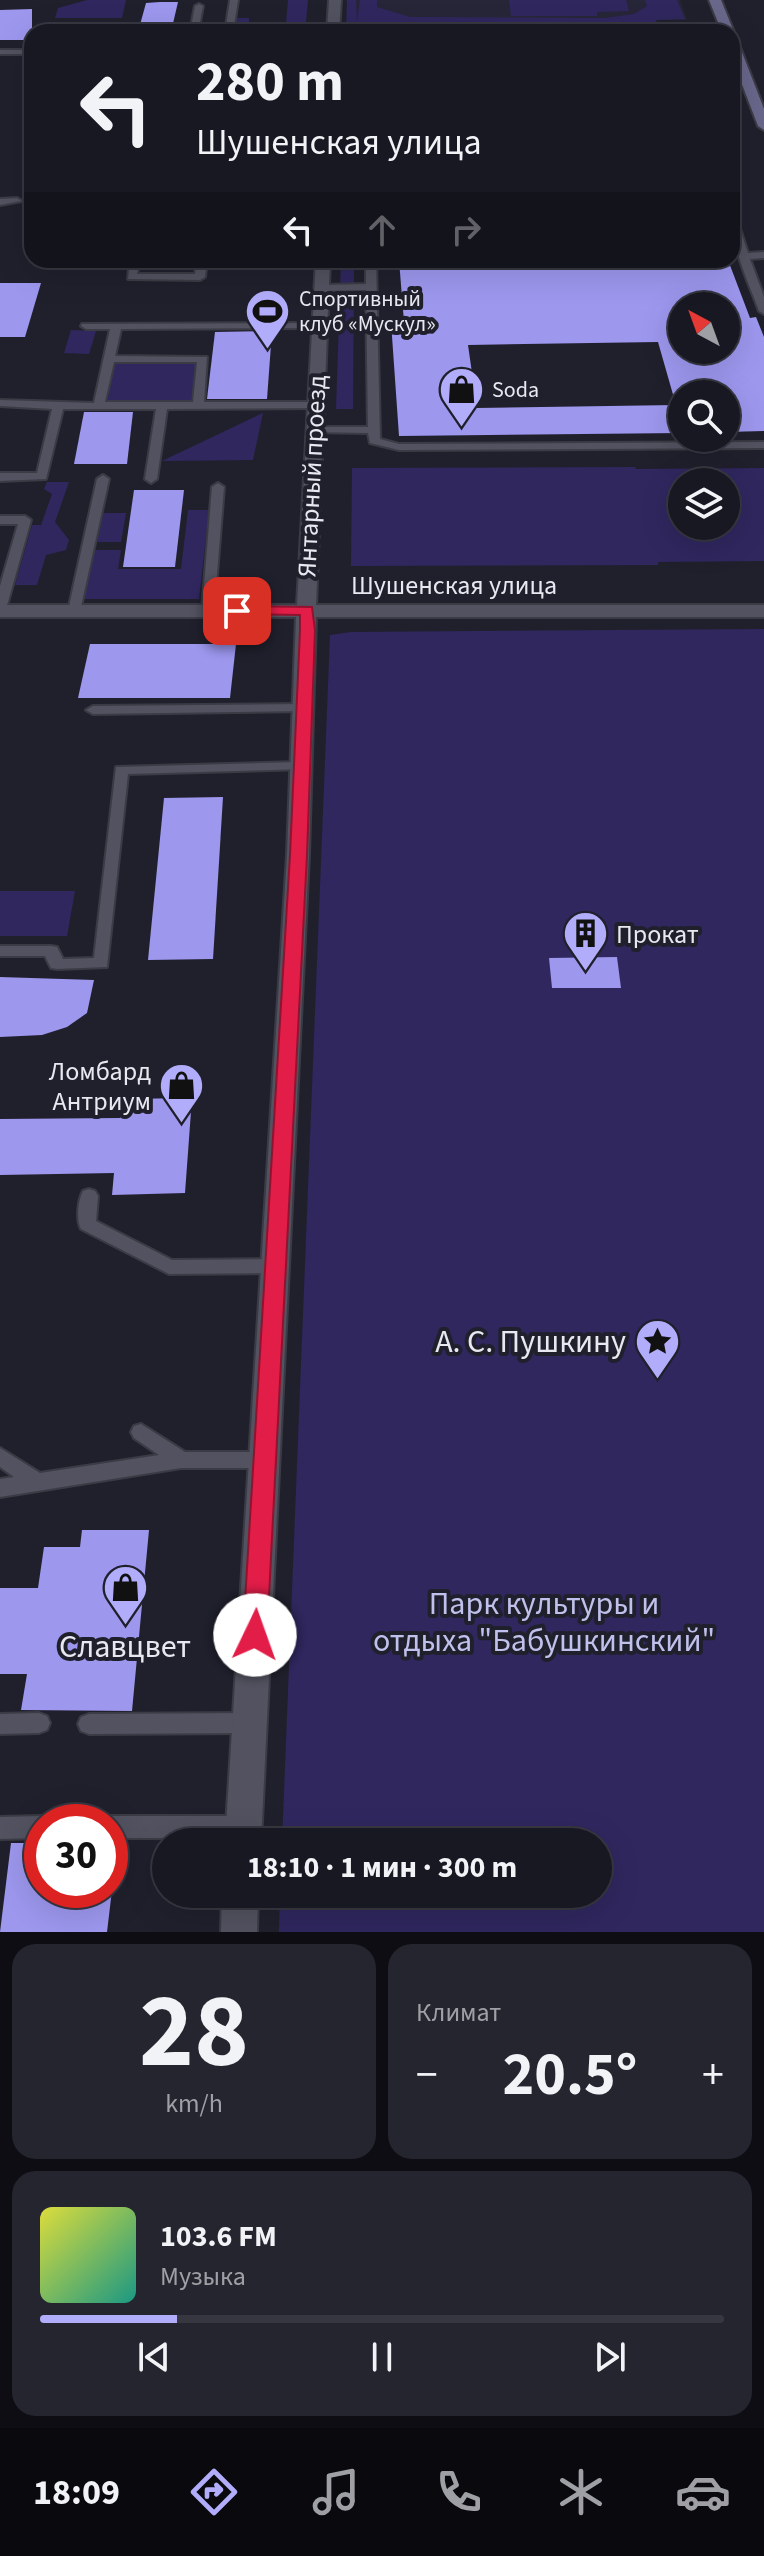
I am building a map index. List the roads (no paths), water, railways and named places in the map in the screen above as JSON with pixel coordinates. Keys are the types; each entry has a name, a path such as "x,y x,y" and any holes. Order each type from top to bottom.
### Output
{"street":[{"path":"334,24 335,0"},
{"path":"715,0 725,24"},
{"path":"740,63 764,123"},
{"name":"Янтарный проезд","path":"243,1828 277,1266 323,268"},
{"name":"Шушенская улица","path":"0,610 764,611"},
{"path":"239,1932 240,1908"}],"lane":[{"path":"230,24 234,0"},
{"path":"196,24 199,6"},
{"path":"0,52 24,52"},
{"path":"740,79 746,79"},
{"path":"0,202 17,201"},
{"path":"740,244 764,311"},
{"path":"744,256 764,255"},
{"path":"134,268 132,277 200,277 201,268"},
{"path":"371,268 374,441 399,447 764,445"},
{"path":"322,288 372,287"},
{"path":"86,326 320,326"},
{"path":"99,406 116,326"},
{"path":"109,359 203,359 198,406"},
{"path":"0,403 198,406 314,418 374,430"},
{"path":"0,477 42,477 58,406"},
{"path":"151,479 162,406"},
{"path":"74,611 103,479"},
{"path":"208,611 218,487"},
{"path":"0,520 25,520 0,610"},
{"path":"93,710 303,708"},
{"path":"0,951 51,951 57,964 101,963 121,770 300,766"},
{"path":"89,1196 87,1224 169,1267 277,1266"},
{"path":"141,1432 181,1460"},
{"path":"0,1456 36,1482"},
{"path":"0,1488 181,1460 265,1460"},
{"path":"0,1724 39,1723"},
{"path":"89,1724 250,1723"},
{"path":"0,1828 24,1827"},
{"path":"128,1828 152,1830"}],"place":[{"name":"Спортивный клуб «Мускул»","path":"268,351"},
{"name":"Soda","path":"461,429"},
{"name":"Прокат","path":"585,973"},
{"name":"Ломбард Антриум","path":"182,1125"},
{"name":"А. С. Пушкину","path":"657,1381"},
{"name":"Славцвет","path":"125,1627"}],"park label":[{"name":"Парк культуры и отдыха \"Бабушкинский\"","path":"544,1622"}]}
